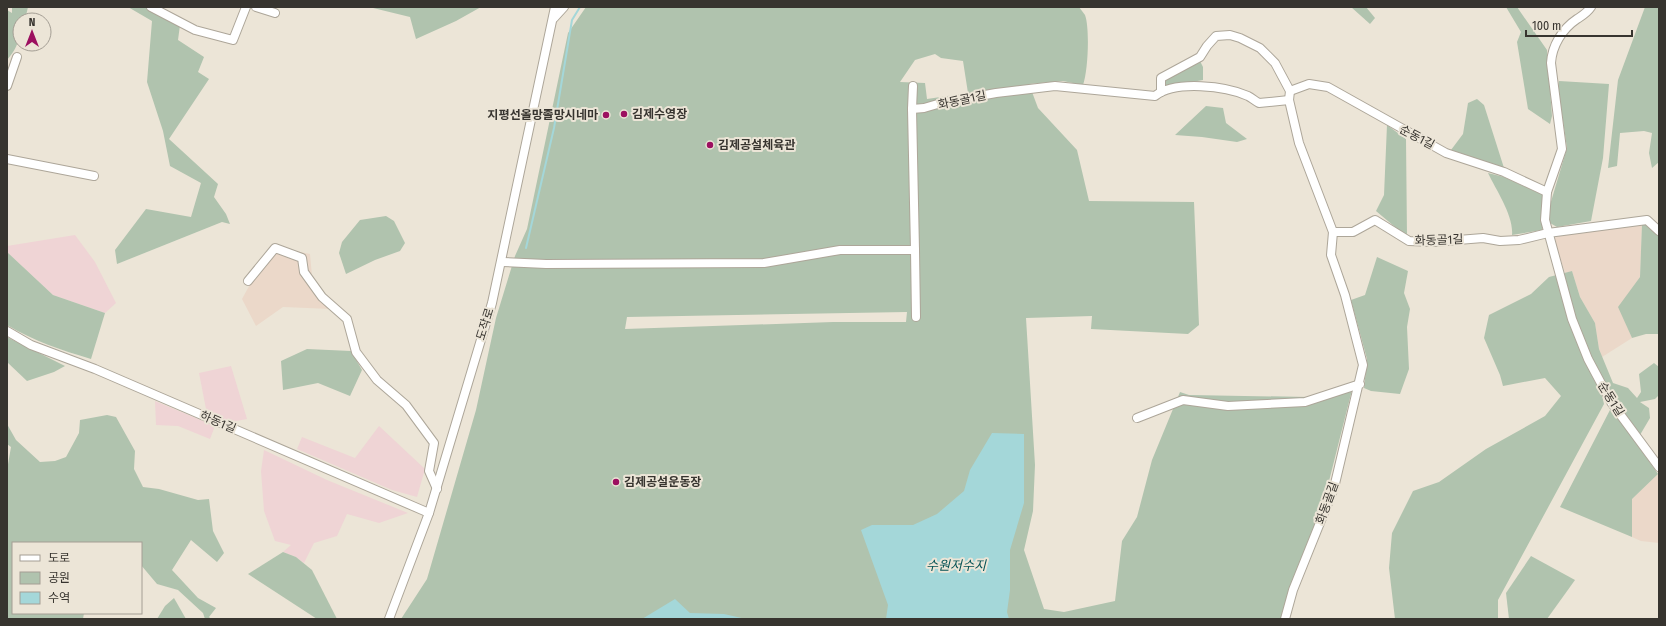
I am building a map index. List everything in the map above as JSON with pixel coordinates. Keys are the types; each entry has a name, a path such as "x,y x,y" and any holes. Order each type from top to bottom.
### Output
{"street":[{"path":"151,7 195,30 233,40 246,7"},
{"path":"256,7 275,13"},
{"name":"도작로","path":"389,619 437,489 492,303 502,262 555,7"},
{"path":"552,20 564,7"},
{"name":"순동1길","path":"1591,7 1587,13 1576,19 1565,30 1551,52 1551,63 1562,149 1547,192 1545,220 1572,319 1588,359 1611,402 1659,467"},
{"path":"1161,92 1161,78 1200,57 1216,36 1230,35 1240,38 1260,48 1275,63 1290,92 1290,100 1299,143 1333,232"},
{"path":"7,86 17,57"},
{"name":"순동1길","path":"1290,92 1309,84 1328,86 1446,153 1504,172 1547,192"},
{"path":"913,86 912,109 916,317"},
{"name":"화동골1길","path":"912,109 924,108 996,93 1054,86 1155,96 1161,92 1190,86 1210,87 1249,96 1258,103 1290,100"},
{"path":"7,159 94,176"},
{"name":"화동골1길","path":"1333,232 1353,232 1375,220 1409,241 1433,242 1483,238 1500,241 1518,240 1548,233"},
{"path":"1548,233 1647,220 1659,231"},
{"name":"화동골길","path":"1285,619 1293,590 1334,488 1360,384 1363,365 1345,295 1331,255 1333,232"},
{"path":"248,281 275,248 302,258 304,272 322,297 347,319 356,352 377,380 406,405 434,443 429,471 437,489"},
{"path":"502,262 554,264 764,263 840,250 915,250"},
{"name":"하동1길","path":"7,331 31,345 95,369 429,513"},
{"path":"1137,418 1183,400 1228,406 1305,402 1360,384"}],"shaded area":[{"path":"1642,224 1640,277 1619,307 1632,338 1602,357 1599,349 1595,323 1580,297 1572,271 1565,273 1554,238 1562,235"},
{"path":"75,235 95,262 116,303 105,313 53,295 7,252 7,246"},
{"path":"271,246 310,254 312,276 331,309 283,307 256,326 242,299"},
{"path":"231,366 247,419 226,423 207,414 199,373"},
{"path":"155,401 215,426 210,439 178,426 156,425"},
{"path":"379,426 425,469 417,497 392,490 297,449 302,437 355,458"},
{"path":"264,450 327,480 408,513 379,523 347,514 337,536 314,543 304,563 296,557 283,552 291,545 275,541 264,511 261,471"},
{"path":"1658,474 1659,543 1641,541 1632,537 1632,499"}],"green space":[{"path":"12,7 28,7 27,12 12,12"},
{"path":"128,7 146,7 180,25 178,40 204,57 198,72 209,79 169,139 218,184 214,197 226,214 230,224 222,222 117,264 115,250 146,209 191,217 201,183 170,166 163,131 147,82 152,21"},
{"path":"369,7 481,7 456,21 416,39 410,17"},
{"path":"586,7 1079,7 1085,15 1088,30 1087,61 1083,85 1063,81 1029,84 1038,108 1077,150 1089,201 1194,202 1199,325 1188,334 1091,329 1092,316 1026,318 1035,465 1033,511 1024,550 1044,609 1064,612 1115,601 1122,541 1137,517 1152,460 1180,392 1189,395 1309,397 1354,382 1325,497 1288,595 1281,619 401,619 427,579 476,410 496,318 515,256 527,229 568,33","holes":["935,54 941,58 963,61 968,93 927,99 925,83 900,82 915,60","907,312 906,322 833,322 625,329 627,317"]},
{"path":"1351,7 1366,7 1375,18 1370,24"},
{"path":"1506,7 1517,7 1547,50 1552,116 1550,124 1528,109 1517,42 1521,32"},
{"path":"1645,7 1659,7 1659,162 1652,168 1649,153 1652,133 1644,131 1620,133 1617,166 1608,168 1618,80"},
{"path":"7,10 12,13 13,52 7,60"},
{"path":"1197,55 1203,67 1203,80 1164,87 1165,71"},
{"path":"1559,81 1609,84 1603,158 1591,221 1557,227 1550,223 1550,205 1567,148 1558,87"},
{"path":"1477,99 1484,105 1504,168 1451,150 1463,134 1468,103"},
{"path":"1206,106 1223,108 1226,123 1247,139 1237,142 1175,135"},
{"path":"1387,125 1406,139 1407,237 1376,211 1384,195"},
{"path":"1488,173 1504,177 1543,195 1542,230 1512,235 1512,228 1507,212"},
{"path":"386,216 394,221 405,243 400,251 375,260 346,274 339,253 342,242 360,220"},
{"path":"1646,222 1659,235 1659,334 1646,334 1632,338 1618,307 1640,277 1642,224"},
{"path":"7,252 53,295 105,313 91,359 48,345 7,325"},
{"path":"1377,257 1408,271 1404,293 1410,309 1407,327 1409,369 1400,394 1371,391 1364,388 1367,359 1351,300 1365,295"},
{"path":"1572,271 1580,297 1595,323 1599,349 1613,383 1628,388 1637,398 1641,392 1639,374 1654,363 1659,367 1659,395 1655,399 1640,402 1649,408 1650,418 1640,435 1607,388 1601,391 1604,404 1498,600 1498,619 1395,619 1389,568 1392,533 1413,491 1439,482 1486,449 1545,416 1561,396 1545,378 1503,386 1500,375 1484,338 1489,315 1531,294 1549,277"},
{"path":"7,337 65,366 54,372 27,381 7,362"},
{"path":"307,349 351,351 362,370 350,396 318,383 283,390 281,361"},
{"path":"1611,408 1658,474 1632,499 1632,537 1560,507"},
{"path":"107,415 116,417 135,451 134,469 143,487 159,489 198,500 209,499 213,531 224,553 217,562 191,540 172,570 198,598 216,608 209,617 211,619 205,619 203,613 178,590 157,584 142,566 142,542 12,542 12,614 84,614 83,619 7,619 7,470 11,447 7,444 7,424 16,440 40,462 55,461 66,457 79,433 80,420"},
{"path":"283,552 296,557 312,570 337,619 317,619 248,574"},
{"path":"1531,556 1575,580 1547,619 1509,619 1506,593"},
{"path":"174,598 186,619 157,619 165,606"}],"water":[{"name":"수원저수지","path":"992,433 1024,434 1024,503 1010,550 1010,590 1007,612 1009,619 886,619 888,605 861,530 872,525 913,525 937,514 964,491 970,470"},
{"path":"675,599 690,613 724,614 746,619 642,619"}],"waterway":[{"path":"526,248 554,128 572,20 580,7"}],"place":[{"name":"김제수영장","path":"624,114"},
{"name":"지평선올망졸망시네마","path":"606,115"},
{"name":"김제공설체육관","path":"710,145"},
{"name":"김제공설운동장","path":"616,482"}]}
